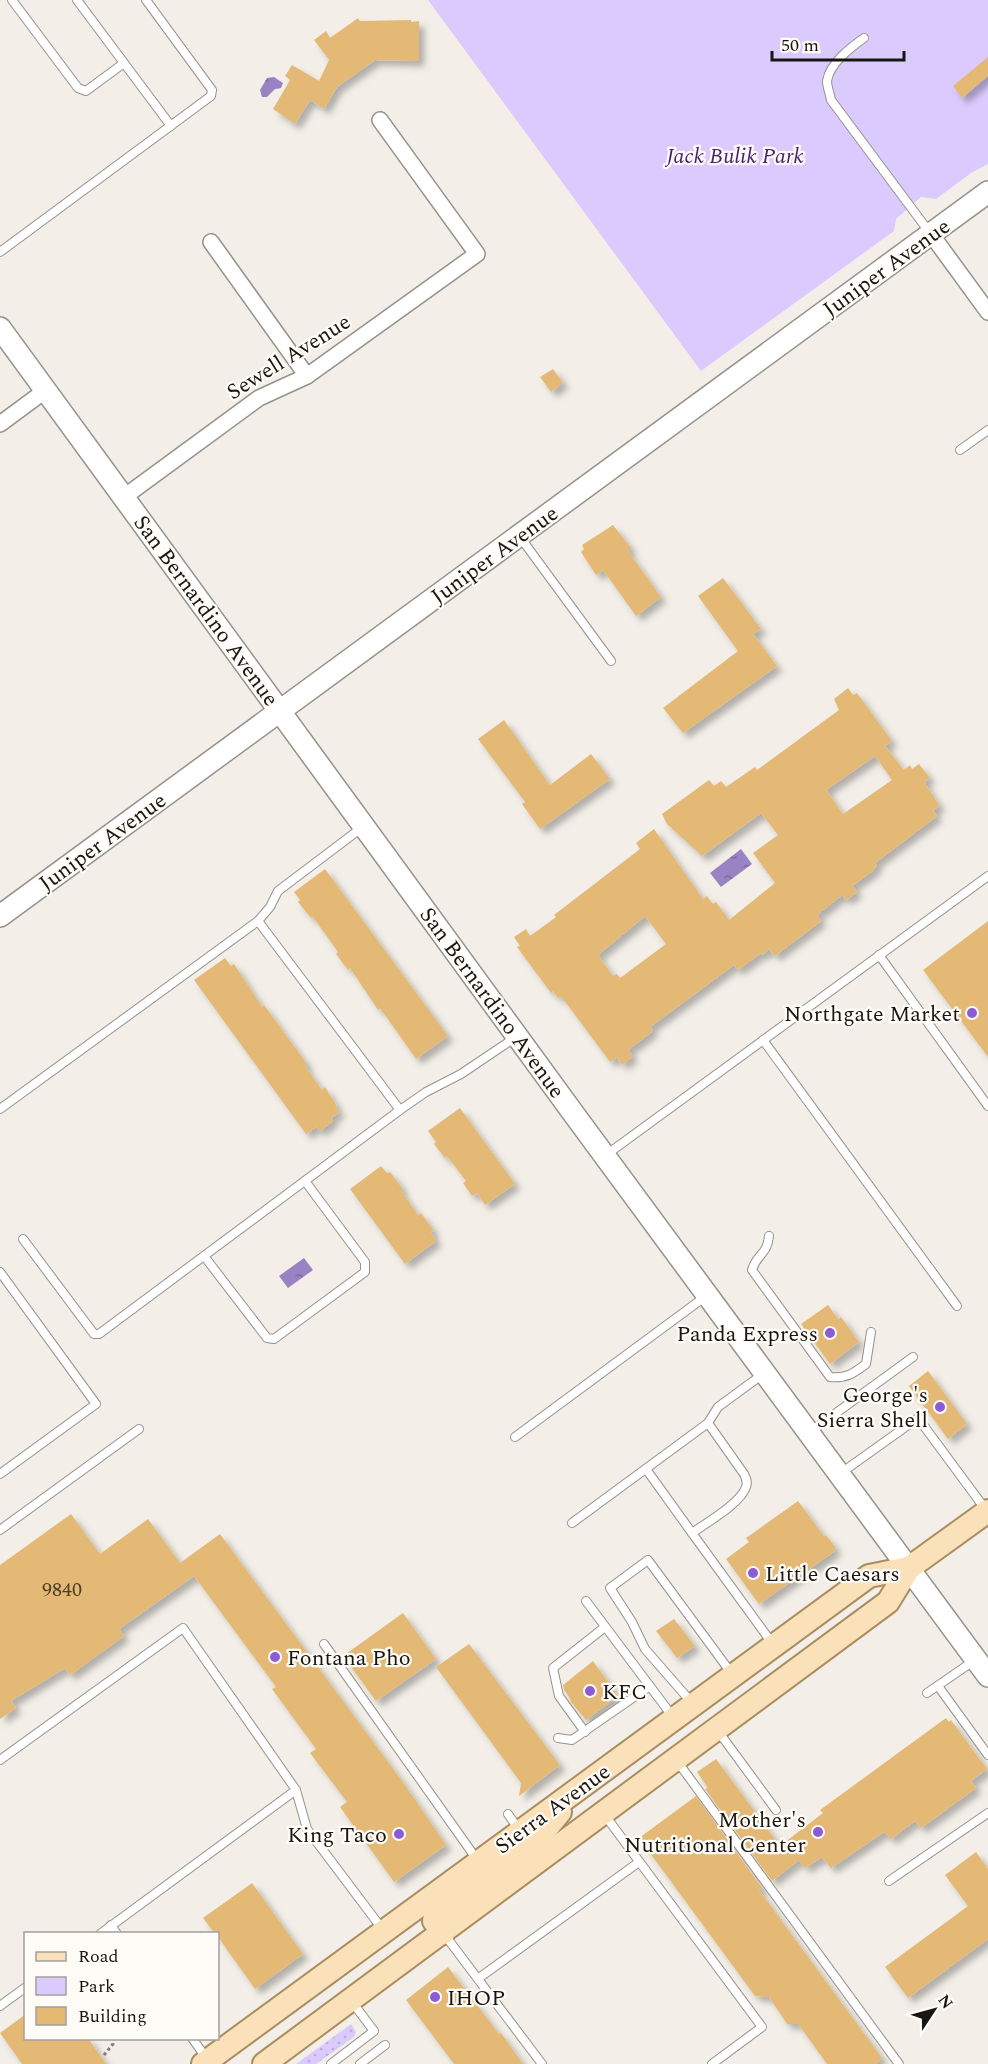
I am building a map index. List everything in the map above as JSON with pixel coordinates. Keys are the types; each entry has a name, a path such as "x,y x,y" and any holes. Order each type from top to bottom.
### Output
{"main road":[{"name":"Juniper Avenue","path":"0,916 988,192"},
{"name":"San Bernardino Avenue","path":"0,328 982,1668"},
{"name":"Sierra Avenue","path":"268,2063 888,1602 909,1568 987,1511"},
{"name":"Sierra Avenue","path":"205,2062 478,1862 514,1822 572,1793 869,1576 909,1568"},
{"path":"443,1933 434,1921 435,1915 541,1835 572,1793"}],"street":[{"name":"Sewell Avenue","path":"124,497 259,398 307,376 477,254 380,120"},
{"path":"931,234 988,312"},
{"path":"210,242 307,376"},
{"path":"0,424 46,390"}],"lane":[{"path":"12,0 78,88 86,91 124,63"},
{"path":"77,0 171,126"},
{"path":"0,252 211,96 212,90 146,0"},
{"path":"864,38 833,67 827,82 831,100 931,234"},
{"path":"960,450 988,430"},
{"path":"519,536 611,660"},
{"path":"0,1109 258,921 270,907 278,891 365,825"},
{"path":"605,1156 988,876"},
{"path":"258,921 400,1110"},
{"path":"879,955 988,1106"},
{"path":"23,1239 94,1334 99,1334 400,1110 426,1092 461,1074 518,1036"},
{"path":"763,1040 957,1306"},
{"path":"204,1256 267,1338 274,1339 365,1272 365,1262 305,1181"},
{"path":"769,1236 767,1248 754,1262 752,1270 830,1377 841,1378 852,1375 866,1364 872,1332"},
{"path":"0,1272 96,1404 0,1474"},
{"path":"515,1437 707,1295"},
{"path":"809,1433 913,1357"},
{"path":"572,1523 708,1424 718,1407 765,1373"},
{"path":"840,1474 918,1418 987,1511"},
{"path":"692,1533 738,1500 747,1487 744,1474 708,1424"},
{"path":"0,1530 139,1430"},
{"path":"646,1469 773,1646"},
{"path":"693,1704 645,1649 632,1622 610,1588 648,1560 733,1676"},
{"path":"586,1601 674,1718"},
{"path":"585,1731 558,1696 553,1668 605,1627"},
{"path":"0,1760 183,1628 296,1790 307,1829 384,1931"},
{"path":"324,1644 478,1862"},
{"path":"927,1693 938,1686 982,1668"},
{"path":"558,1738 572,1740 650,1686"},
{"path":"938,1686 988,1755"},
{"path":"717,1730 776,1810"},
{"path":"676,1760 899,2064"},
{"path":"102,1932 296,1790"},
{"path":"603,1813 762,2027 711,2064"},
{"path":"889,1881 988,1813"},
{"path":"479,1978 639,1862"},
{"path":"111,1925 116,1932"},
{"path":"443,1933 542,2064"},
{"path":"0,2006 24,1988"},
{"path":"331,2064 375,2031 351,2000"},
{"path":"193,2040 205,2062"},
{"path":"360,2064 385,2045"}],"path":[{"path":"104,2055 114,2040"}],"green space":[{"name":"Jack Bulik Park","path":"428,0 988,0 988,164 971,173 936,199 921,197 896,219 894,231 701,371"},
{"path":"351,2024 356,2032 354,2037 316,2064 296,2064"}],"water":[{"path":"274,77 283,83 281,88 275,89 267,97 262,97 260,90 267,78"},
{"path":"741,849 752,864 721,887 710,873"},
{"path":"304,1258 313,1270 288,1288 279,1276"}],"building":[{"path":"358,18 360,21 419,21 419,61 375,60 337,87 324,109 310,100 295,124 273,109 290,80 285,76 292,65 319,81 329,60 314,40 326,31 330,38"},
{"path":"988,57 988,76 962,98 953,86"},
{"path":"553,369 563,383 551,392 540,377"},
{"path":"613,525 631,548 628,551 661,597 636,616 603,570 596,575 581,552 584,549 582,545"},
{"path":"723,578 761,629 753,634 777,666 683,733 663,708 738,651 698,596"},
{"path":"848,688 853,695 857,693 892,741 885,746 904,770 910,765 912,769 919,764 930,778 924,782 940,806 933,810 937,816 875,863 877,866 874,870 852,886 857,892 846,900 842,895 817,915 821,921 775,956 769,949 738,970 734,965 650,1027 653,1031 628,1050 633,1056 622,1065 617,1057 610,1062 561,996 558,998 553,991 551,993 517,947 520,946 514,937 526,929 530,936 556,917 554,915 640,849 636,843 654,829 703,899 707,896 713,904 716,902 729,920 775,883 753,853 778,835 761,813 702,856 667,824 662,814 709,780 714,786 721,781 726,787 755,767 757,770 839,710 834,699","holes":["875,756 892,780 843,814 826,790","645,916 666,944 620,978 617,974 613,976 598,955"]},
{"path":"504,720 550,785 591,754 610,779 540,829 522,804 525,802 478,739"},
{"path":"325,869 448,1036 416,1059 380,1008 378,1010 350,968 348,970 336,954 338,952 313,917 311,918 298,902 300,900 294,892"},
{"name":"Northgate Market","path":"988,921 988,1057 923,970"},
{"path":"225,958 231,966 234,964 262,1007 264,1005 307,1064 305,1066 322,1090 325,1087 337,1106 335,1107 340,1112 331,1118 333,1121 320,1131 316,1127 306,1134 194,980"},
{"path":"460,1108 515,1184 485,1205 477,1193 472,1196 463,1183 466,1181 447,1156 445,1158 434,1144 436,1142 428,1131"},
{"path":"381,1166 387,1173 390,1172 418,1215 421,1213 434,1231 431,1232 436,1241 405,1264 350,1189"},
{"name":"Panda Express","path":"828,1305 838,1319 841,1317 859,1342 830,1364 801,1324"},
{"name":"George's Sierra Shell","path":"928,1371 967,1424 948,1439 909,1386"},
{"path":"798,1501 836,1548 833,1549 835,1551 759,1604 726,1559 749,1542 746,1538"},
{"path":"71,1514 100,1554 148,1519 180,1563 220,1534 405,1785 446,1845 394,1882 340,1807 347,1802 310,1753 316,1749 272,1689 276,1687 194,1576 119,1629 124,1636 70,1675 65,1668 11,1701 16,1708 0,1719 0,1565"},
{"path":"403,1613 436,1659 376,1701 343,1656"},
{"path":"674,1619 695,1646 677,1658 656,1631"},
{"path":"469,1644 560,1765 519,1796 521,1783 436,1667"},
{"name":"KFC","path":"593,1661 618,1696 586,1720 570,1701 563,1685"},
{"path":"946,1718 949,1722 951,1720 987,1769 971,1781 976,1788 921,1828 915,1821 891,1839 884,1832 831,1868 822,1857 805,1868 799,1860 772,1881 705,1789 708,1788 697,1772 716,1759 780,1846 823,1813 820,1810"},
{"path":"696,1796 762,1888 759,1890 882,2058 876,2064 827,2064 798,2024 787,2024 769,1997 755,1996 639,1838"},
{"path":"976,1852 988,1869 988,1939 908,1998 885,1967 968,1906 945,1875"},
{"path":"252,1883 303,1954 255,1989 219,1938 219,1932 214,1932 203,1918"},
{"path":"448,1967 523,2064 454,2064 406,2000"},
{"path":"24,2015 24,2040 89,2040 106,2064 22,2064 0,2033"}],"place":[{"name":"Northgate Market","path":"972,1013"},
{"name":"Panda Express","path":"830,1333"},
{"name":"George's Sierra Shell","path":"940,1407"},
{"name":"Little Caesars","path":"753,1573"},
{"name":"Fontana Pho","path":"275,1657"},
{"name":"KFC","path":"590,1691"},
{"name":"Mother's Nutritional Center","path":"818,1832"},
{"name":"King Taco","path":"399,1834"},
{"name":"IHOP","path":"435,1997"}]}
